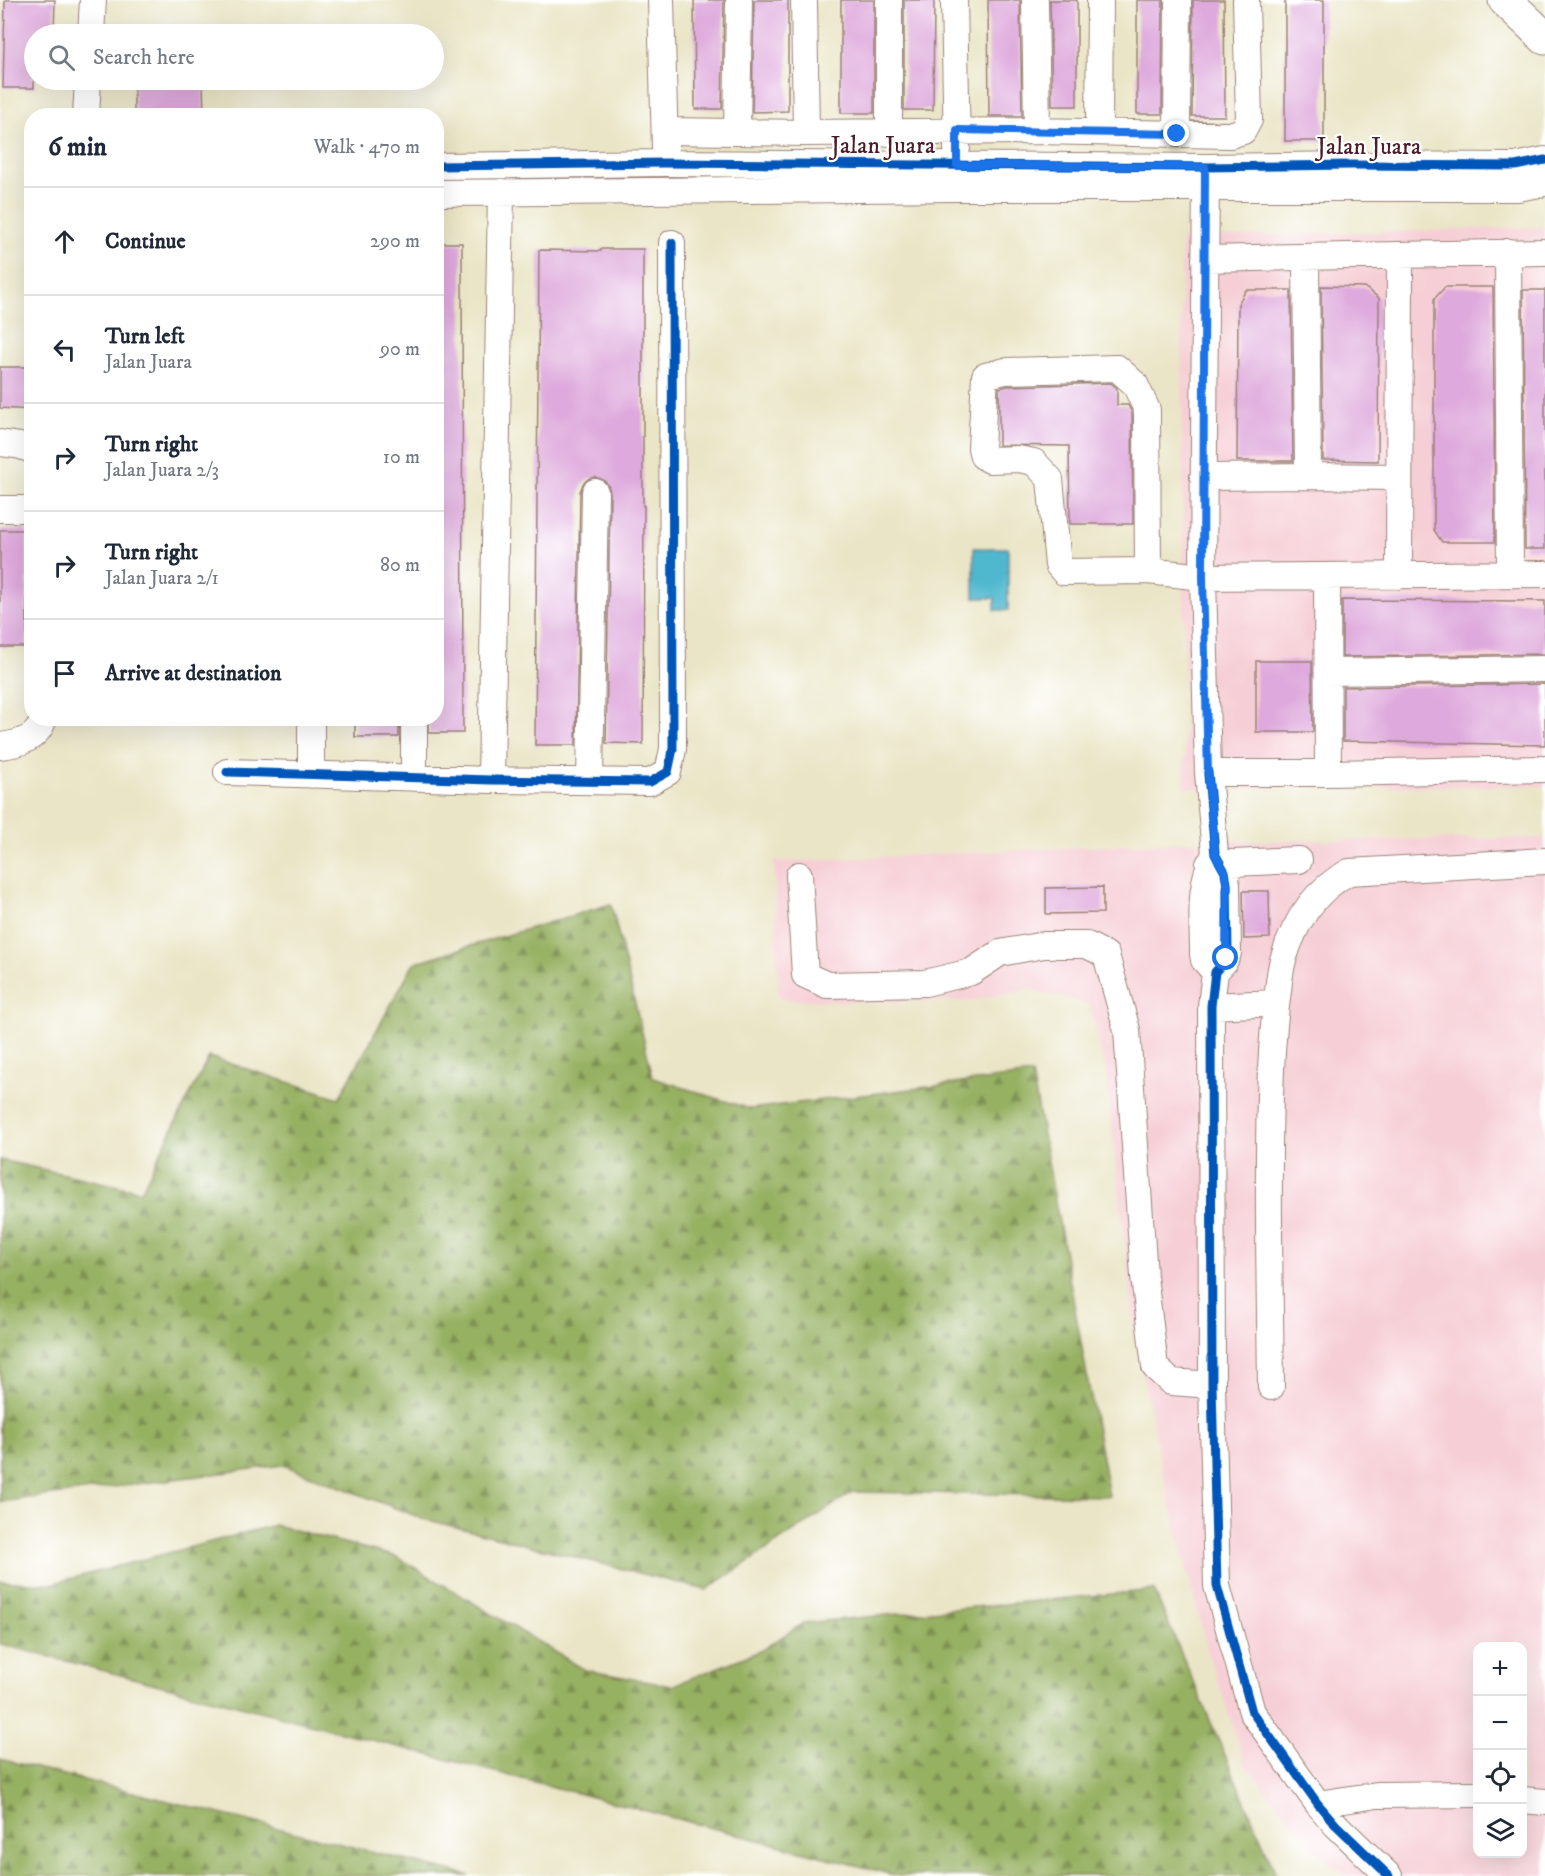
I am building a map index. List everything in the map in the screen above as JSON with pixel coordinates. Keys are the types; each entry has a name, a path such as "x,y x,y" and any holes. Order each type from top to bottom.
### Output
{"main road":[{"path":"1505,0 1545,38"}],"street":[{"path":"92,24 93,0"},
{"path":"661,0 664,163"},
{"path":"737,132 739,0"},
{"path":"804,0 806,133"},
{"path":"889,0 889,133"},
{"path":"954,0 957,176"},
{"path":"1035,0 1037,130"},
{"path":"1099,131 1100,0"},
{"path":"1177,134 1178,0"},
{"path":"665,131 889,133 1037,130 1230,135 1243,131 1249,120 1246,0"},
{"path":"86,108 87,90"},
{"name":"Jalan Juara","path":"1206,178 1352,165 1515,166 1545,160"},
{"name":"Jalan Juara","path":"444,166 664,163 957,176 1206,178 1518,188 1545,183"},
{"name":"Jalan Juara","path":"444,193 957,176"},
{"path":"1206,178 1203,577 1208,773 1215,860 1204,886 1203,954 1204,960 1215,972 1211,1006 1212,1385 1216,1586 1252,1712 1318,1804 1336,1825 1389,1876"},
{"path":"491,780 501,192"},
{"path":"227,772 650,782 668,772 673,749 672,243"},
{"path":"1508,252 1510,574"},
{"path":"1205,259 1545,252"},
{"path":"1399,576 1400,255"},
{"path":"1306,257 1308,476"},
{"path":"1148,571 1147,410 1136,384 1117,368 1005,370 985,376 981,448 983,456 990,460 1018,459 1034,462 1050,479 1060,570 1064,572 1148,571 1203,577 1545,574"},
{"path":"0,444 24,447"},
{"path":"1203,477 1399,477"},
{"path":"590,781 595,492"},
{"path":"0,509 24,509"},
{"path":"1327,576 1328,773"},
{"path":"1328,672 1545,669"},
{"path":"0,746 17,745 31,738 41,726"},
{"path":"310,775 311,726"},
{"path":"414,726 414,778"},
{"path":"1208,773 1545,769"},
{"path":"1215,860 1299,860"},
{"path":"1270,1387 1268,1151 1270,1069 1282,963 1300,920 1332,882 1349,872 1545,861"},
{"path":"799,875 805,975 827,985 925,983 971,972 1000,953 1044,945 1087,945 1106,955 1127,1030 1144,1276 1155,1366 1171,1383 1212,1385"},
{"path":"1211,1006 1276,1003"},
{"path":"1318,1804 1377,1795 1473,1794"},
{"path":"1527,1800 1545,1802"}],"shaded area":[{"path":"1545,227 1545,786 1185,788 1181,238"},
{"path":"1545,838 1545,1876 1347,1876 1315,1850 1246,1766 1208,1653 1162,1469 1136,1340 1105,1067 1089,1004 1028,989 970,1001 848,1002 779,999 774,862 1181,842"}],"green space":[{"path":"611,904 653,1078 750,1109 1032,1074 1109,1496 853,1492 706,1590 424,1519 283,1465 0,1502 0,1160 141,1191 209,1057 339,1098 414,963"},
{"path":"275,1525 397,1557 585,1670 671,1686 762,1650 803,1623 1154,1590 1277,1876 898,1876 0,1644 0,1581 50,1584"},
{"path":"0,1759 470,1876 0,1876"}],"water":[{"path":"974,548 1008,548 1008,610 995,610 995,598 974,598"}],"building":[{"path":"5,0 55,0 54,24 24,24 24,88 3,88"},
{"path":"694,0 724,0 722,109 695,109"},
{"path":"754,0 788,0 788,111 752,112"},
{"path":"841,0 874,0 874,113 841,113"},
{"path":"904,0 934,0 933,110 904,110"},
{"path":"988,0 1020,0 1022,116 989,116"},
{"path":"1050,0 1077,0 1077,106 1052,106"},
{"path":"1137,0 1163,0 1162,114 1137,114"},
{"path":"1193,0 1224,0 1225,116 1192,116"},
{"path":"1285,0 1324,0 1324,141 1285,141"},
{"path":"134,90 203,90 204,108 134,108"},
{"path":"444,243 462,243 463,733 429,733 429,726 444,726"},
{"path":"601,249 643,249 643,744 606,743 610,492 603,480 595,477 583,484 580,492 576,745 535,745 539,250 601,251"},
{"path":"1321,286 1364,287 1379,298 1378,461 1323,460"},
{"path":"1445,287 1493,287 1495,542 1442,542 1434,530 1434,299"},
{"path":"1246,290 1291,290 1293,461 1237,461 1238,304"},
{"path":"1523,290 1545,290 1545,549 1525,549"},
{"path":"0,367 24,367 24,410 0,408"},
{"path":"1111,383 1117,388 1117,405 1128,405 1132,413 1133,524 1070,524 1069,446 999,445 999,388"},
{"path":"0,530 24,530 24,647 0,647"},
{"path":"1342,600 1545,601 1545,654 1342,657"},
{"path":"1256,661 1312,661 1313,732 1256,732"},
{"path":"1545,684 1545,745 1343,741 1343,687"},
{"path":"355,726 399,726 399,737 355,737"},
{"path":"1103,887 1103,913 1046,914 1046,888"},
{"path":"1243,891 1269,891 1270,938 1244,939"}],"cycle path":[{"path":"444,166 664,163 1205,167 1515,166 1545,160"},
{"path":"227,772 650,782 668,772 673,749 672,243"},
{"path":"1208,773 1215,854 1225,872 1227,885 1228,953 1215,972 1211,1006 1212,1385 1217,1586 1252,1712 1318,1804 1336,1825 1389,1876"}],"route":[{"path":"1177,134 957,130 957,165 1205,167 1203,577 1208,773 1215,854 1225,872 1227,885 1228,953 1226,958"}]}
